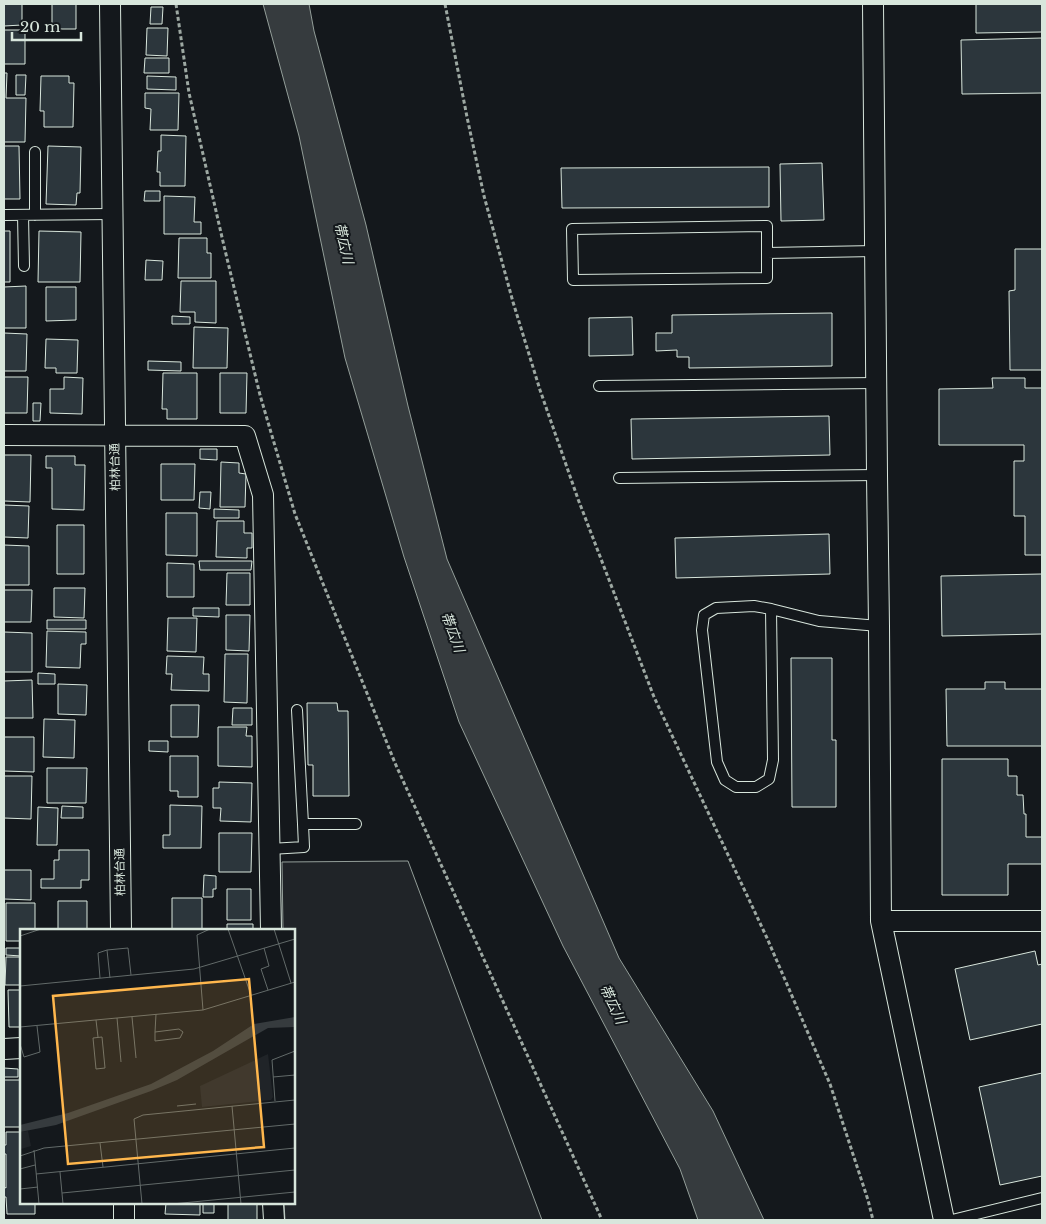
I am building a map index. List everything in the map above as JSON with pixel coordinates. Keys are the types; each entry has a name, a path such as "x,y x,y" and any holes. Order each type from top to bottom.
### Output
{"street":[{"name":"柏林台通","path":"110,4 120,929"},
{"path":"873,4 881,922 944,1220"},
{"path":"4,435 245,436 263,495 271,929"},
{"path":"881,922 1042,921"},
{"path":"4,1049 20,1048"},
{"path":"124,1204 124,1220"},
{"path":"273,1204 274,1220"}],"lane":[{"path":"35,152 36,215"},
{"path":"4,215 112,214"},
{"path":"23,215 24,266"},
{"path":"767,226 767,254 768,278 573,280 572,228 767,226"},
{"path":"767,254 875,251"},
{"path":"599,386 876,383"},
{"path":"619,478 877,475"},
{"path":"771,609 773,760 769,778 756,787 736,787 725,780 717,762 702,630 704,615 716,608 754,606 771,609 819,621 879,626"},
{"path":"270,849 304,847 297,710"},
{"path":"303,824 356,824"},
{"path":"952,1220 1042,1198"}],"path":[{"path":"176,4 189,93 224,246 260,395 294,514 395,764 602,1220"},
{"path":"445,4 484,196 518,320 574,490 654,697 767,938 830,1084 873,1220"}],"shaded area":[{"path":"408,861 542,1220 285,1220 284,1204 295,1204 295,929 283,929 282,862"}],"water":[{"name":"帯広川","path":"263,4 309,4 314,31 366,225 408,406 447,559 619,958 713,1111 764,1220 698,1220 680,1169 563,946 459,722 404,557 345,358 299,136"}],"building":[{"path":"4,4 22,4 22,25 4,26"},
{"path":"52,4 76,4 76,29 52,29"},
{"path":"976,4 1042,4 1042,32 976,33"},
{"path":"151,7 163,7 162,24 150,24"},
{"path":"147,28 168,28 167,56 146,55"},
{"path":"4,30 25,30 25,64 4,64"},
{"path":"1042,38 1042,93 962,94 961,40"},
{"path":"145,58 169,58 169,73 144,73"},
{"path":"4,73 7,73 6,98 26,98 25,142 4,142"},
{"path":"16,75 26,75 25,95 16,95"},
{"path":"41,76 69,76 69,83 74,83 73,127 44,127 44,111 40,111"},
{"path":"147,76 176,77 176,90 147,89"},
{"path":"145,93 179,93 178,130 150,130 151,109 145,108"},
{"path":"161,135 186,136 185,186 160,186 160,172 157,172 158,151 161,151"},
{"path":"4,146 19,146 20,199 4,199"},
{"path":"48,146 81,147 80,193 77,193 76,205 46,204"},
{"path":"822,163 824,220 781,221 780,164"},
{"path":"769,167 769,207 562,208 561,168"},
{"path":"145,191 160,191 160,201 144,201"},
{"path":"164,196 195,197 194,222 201,222 201,234 164,234"},
{"path":"4,231 10,231 10,282 4,282"},
{"path":"39,231 81,232 80,282 38,282"},
{"path":"179,238 207,238 207,253 211,253 211,278 178,278"},
{"path":"1015,249 1042,249 1042,370 1010,370 1009,291 1015,290"},
{"path":"146,260 163,261 162,280 145,280"},
{"path":"181,281 216,281 216,323 195,322 195,312 180,312"},
{"path":"26,286 26,328 4,328 4,287"},
{"path":"46,287 76,287 76,320 46,321"},
{"path":"832,313 832,366 689,368 689,357 677,357 677,350 656,351 656,333 672,333 672,315"},
{"path":"172,316 190,317 190,324 172,324"},
{"path":"632,317 633,355 589,356 589,318"},
{"path":"194,327 228,328 227,368 193,368"},
{"path":"4,333 27,334 26,371 4,371"},
{"path":"46,339 78,340 77,373 56,373 56,368 45,368"},
{"path":"148,361 181,362 181,371 148,370"},
{"path":"163,373 197,373 197,419 167,419 167,409 162,409"},
{"path":"220,373 247,373 246,413 220,413"},
{"path":"4,377 28,377 27,413 4,413"},
{"path":"64,377 83,378 82,414 50,413 50,389 64,389"},
{"path":"992,378 1025,378 1025,388 1042,388 1042,555 1025,555 1025,516 1014,516 1014,461 1024,461 1024,445 939,445 939,389 993,388"},
{"path":"33,403 41,403 40,421 33,421"},
{"path":"829,416 830,455 632,459 631,419"},
{"path":"200,449 217,449 217,460 200,459"},
{"path":"4,455 31,455 30,502 4,501"},
{"path":"46,456 75,456 75,465 85,465 84,510 52,509 52,468 46,468"},
{"path":"221,462 239,463 239,473 246,474 245,507 220,507"},
{"path":"161,464 195,464 194,500 161,500"},
{"path":"200,492 211,492 210,509 199,508"},
{"path":"4,505 29,506 28,538 4,537"},
{"path":"214,509 239,510 239,518 214,518"},
{"path":"166,513 197,513 197,556 166,555"},
{"path":"217,521 244,521 244,533 252,533 252,548 247,548 247,558 216,557"},
{"path":"57,525 84,525 84,574 57,574"},
{"path":"829,534 830,574 676,578 675,538"},
{"path":"4,545 29,546 29,585 4,585"},
{"path":"199,561 252,561 251,570 200,570"},
{"path":"167,563 194,564 194,597 167,597"},
{"path":"227,573 250,573 250,605 226,605"},
{"path":"1042,574 1042,634 942,636 941,576"},
{"path":"54,588 85,588 84,618 54,617"},
{"path":"4,590 32,590 31,622 4,622"},
{"path":"193,608 219,608 219,617 193,616"},
{"path":"226,615 250,615 249,651 226,650"},
{"path":"168,618 197,618 196,652 167,651"},
{"path":"47,620 86,620 86,629 47,629"},
{"path":"47,631 86,632 86,644 81,644 80,668 46,667"},
{"path":"4,632 32,633 32,672 4,672"},
{"path":"225,654 248,654 247,703 224,702"},
{"path":"167,656 204,657 203,674 209,674 209,691 171,690 172,674 166,674"},
{"path":"791,658 832,658 832,740 836,740 836,807 792,807"},
{"path":"38,673 55,674 55,684 38,684"},
{"path":"32,680 33,718 4,718 4,681"},
{"path":"985,682 1005,682 1005,689 1042,689 1042,746 947,746 946,689 985,689"},
{"path":"58,684 87,685 86,715 58,714"},
{"path":"307,703 337,703 338,711 348,711 349,796 313,796 313,765 308,765"},
{"path":"171,705 199,705 198,737 171,737"},
{"path":"233,708 252,708 252,725 232,725"},
{"path":"44,719 75,720 74,758 43,757"},
{"path":"218,727 247,727 246,736 252,736 252,767 218,766"},
{"path":"4,737 34,737 34,772 4,771"},
{"path":"149,741 168,741 168,752 149,751"},
{"path":"170,756 198,756 198,797 178,797 178,791 170,791"},
{"path":"942,759 1008,759 1008,776 1017,776 1017,795 1023,795 1024,814 1026,814 1026,837 1042,837 1042,864 1008,864 1008,895 942,895"},
{"path":"47,768 87,768 86,803 47,803"},
{"path":"4,776 32,776 31,819 4,818"},
{"path":"219,782 252,783 251,822 220,821 221,808 213,808 213,788 219,788"},
{"path":"170,805 202,806 201,848 163,848 163,835 170,835"},
{"path":"62,806 83,807 83,818 61,818"},
{"path":"38,807 58,808 57,845 37,845"},
{"path":"219,833 252,833 251,872 219,872"},
{"path":"59,850 89,850 89,880 81,880 81,888 41,888 41,879 54,879 54,860 59,860"},
{"path":"4,870 31,870 31,900 4,899"},
{"path":"204,875 216,876 216,889 213,889 213,897 203,897"},
{"path":"227,889 251,889 251,920 227,920"},
{"path":"172,898 202,898 202,929 172,929"},
{"path":"58,901 87,901 87,929 58,929"},
{"path":"6,903 35,903 35,929 20,929 20,941 6,941"},
{"path":"227,924 253,924 253,929 227,929"},
{"path":"6,948 20,948 20,956 6,955"},
{"path":"1035,951 1038,965 1042,964 1042,1024 970,1040 955,969"},
{"path":"6,957 20,957 20,985 5,985"},
{"path":"8,990 20,990 20,1027 9,1027"},
{"path":"4,1068 18,1069 18,1077 4,1077"},
{"path":"1042,1073 1042,1176 1000,1185 979,1087"},
{"path":"4,1080 20,1080 20,1127 4,1127"},
{"path":"6,1132 20,1132 20,1204 35,1204 35,1214 7,1214 6,1197 4,1197 4,1187 6,1188 6,1154 4,1154 4,1145 6,1145"},
{"path":"166,1204 200,1204 200,1215 165,1214"},
{"path":"203,1204 214,1204 214,1213 203,1213"},
{"path":"228,1204 257,1204 257,1220 228,1220"}]}
